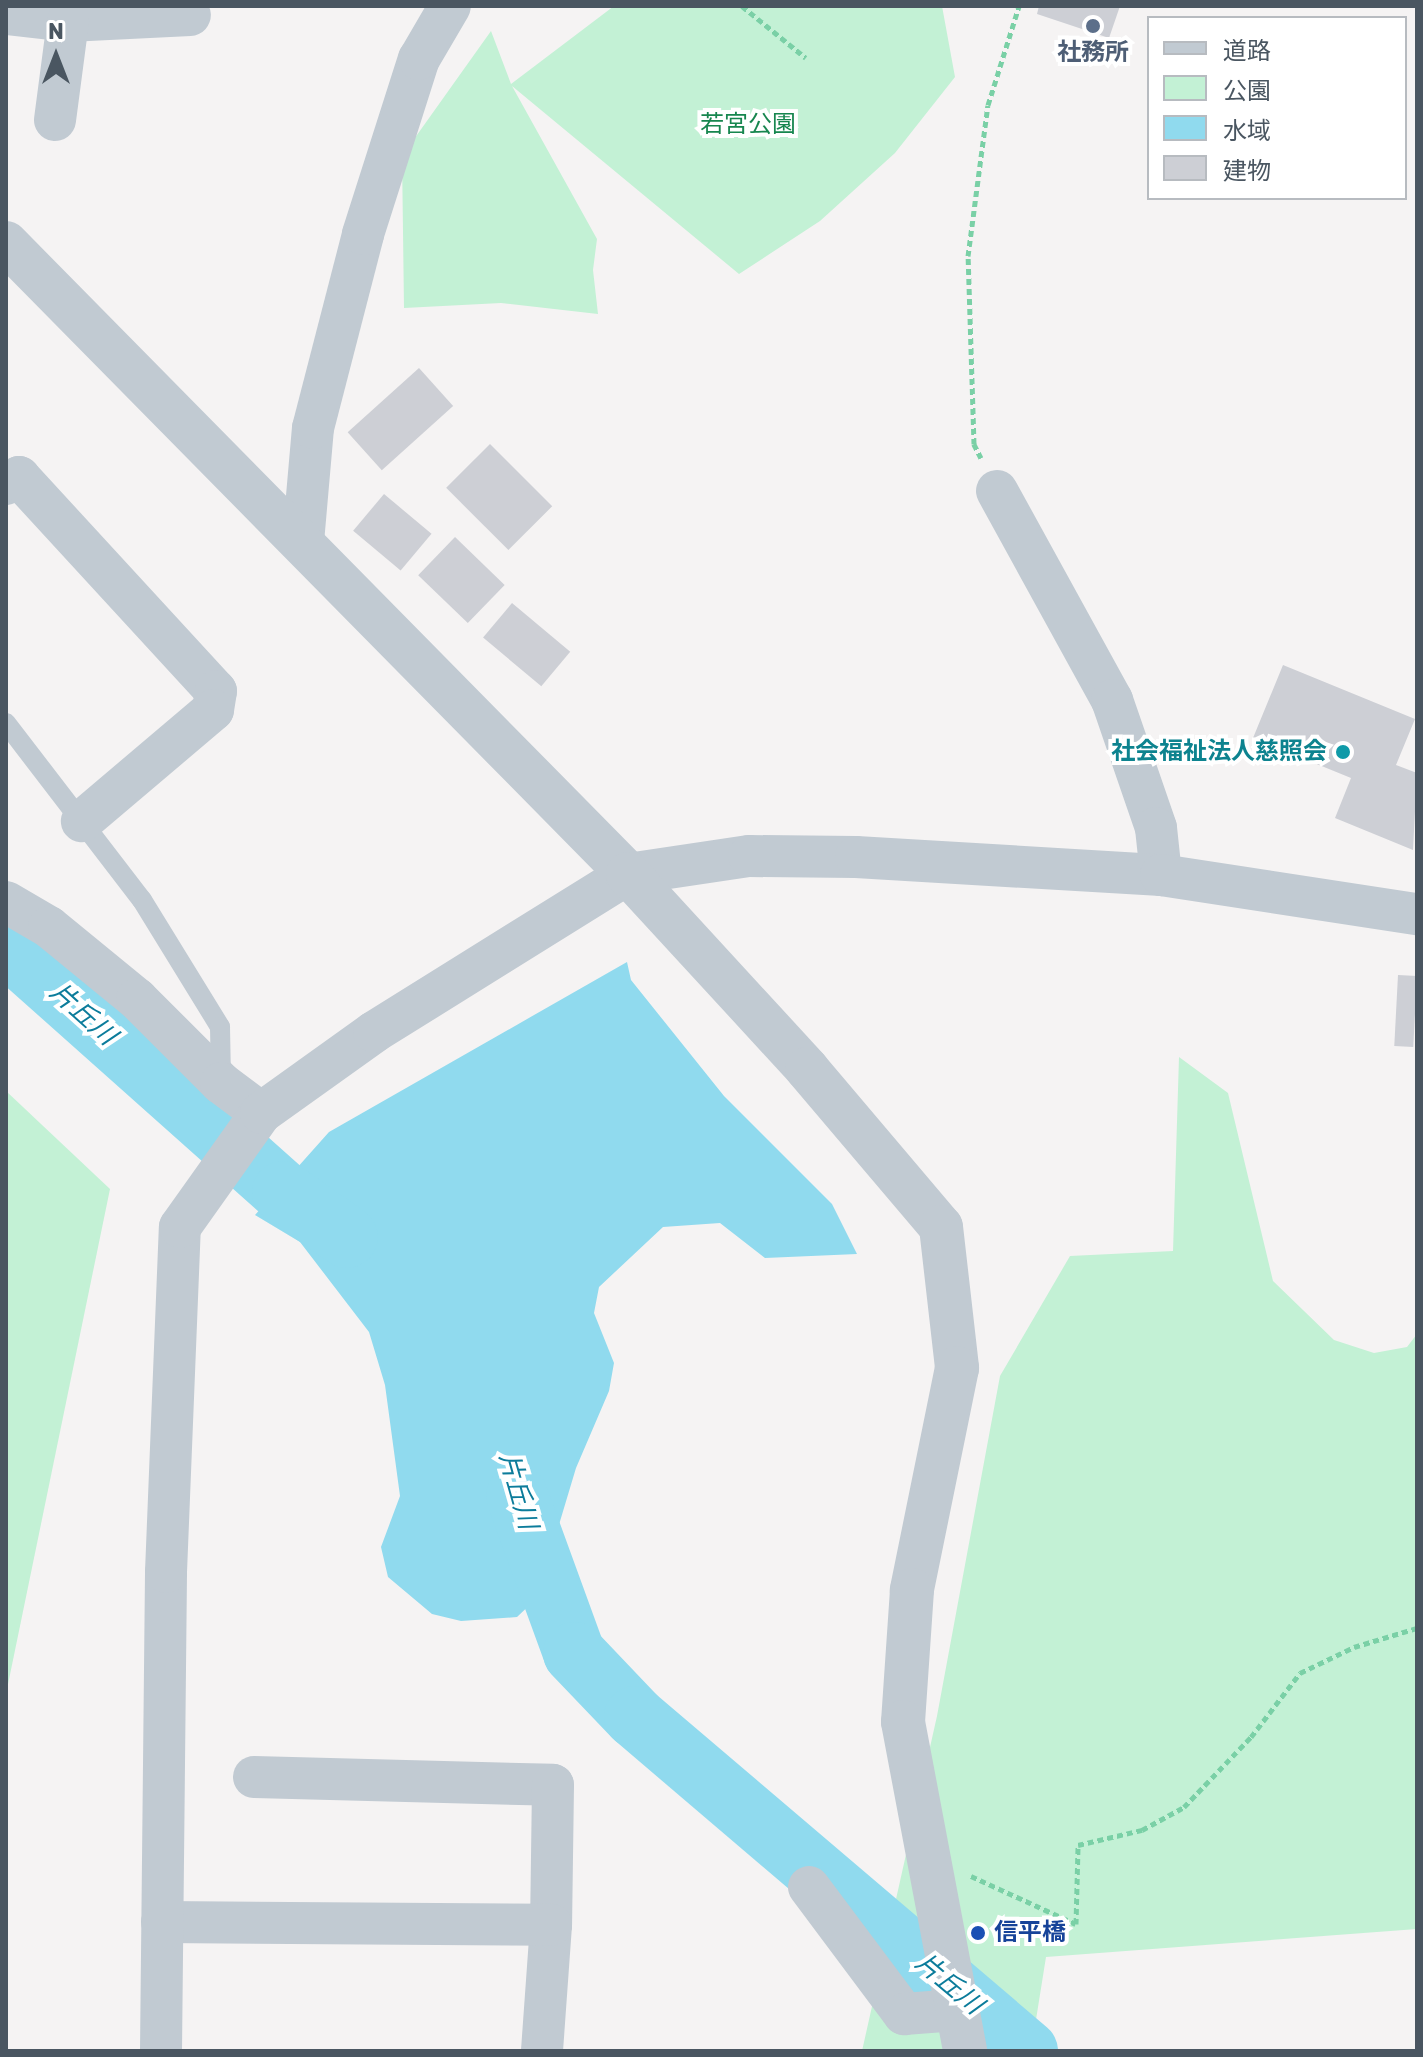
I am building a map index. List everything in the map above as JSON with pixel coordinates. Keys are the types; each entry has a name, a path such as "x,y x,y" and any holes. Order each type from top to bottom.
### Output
{"street":[{"path":"303,542 313,428 363,234 419,59 450,6"},
{"path":"6,14 68,21 190,15"},
{"path":"55,120 68,21"},
{"path":"6,243 628,874 807,1069 941,1227 957,1368 912,1590 903,1722 961,2031 904,2014 809,1887"},
{"path":"6,484 19,477 216,691 213,710 82,821"},
{"path":"997,491 1112,700 1135,756 1156,828 1161,875"},
{"path":"161,2051 166,1572 180,1227 261,1113 374,1032 628,874 749,856 1161,875 1417,914"},
{"path":"6,902 49,927 137,999 221,1083 261,1113"},
{"path":"254,1777 553,1785 551,1925 542,2051"},
{"path":"162,1922 551,1925"}],"lane":[{"path":"6,723 142,900 220,1027 221,1083"}],"path":[{"path":"742,6 806,58"},
{"path":"997,491 974,444 968,256 988,105 1019,6"},
{"path":"926,1856 1076,1924 1078,1845 1142,1830 1184,1807 1251,1737 1300,1673 1354,1647 1417,1628"}],"green space":[{"name":"若宮公園","path":"614,6 942,6 955,77 895,153 820,221 739,274 512,86 597,239 593,270 598,314 501,303 404,308 402,156 491,31 511,84"},
{"path":"1179,1057 1228,1093 1273,1281 1334,1340 1374,1353 1407,1347 1417,1334 1417,1929 1046,1957 1031,2051 862,2051 937,1716 1000,1376 1070,1256 1173,1251"},
{"path":"6,1091 110,1189 6,1694"}],"water":[{"path":"627,962 631,980 724,1096 832,1204 857,1254 765,1258 720,1223 663,1227 599,1287 594,1313 614,1363 609,1391 576,1468 537,1598 517,1617 461,1621 432,1614 388,1577 381,1547 400,1496 385,1385 369,1332 300,1242 255,1215 329,1132"}],"building":[{"name":"社務所","path":"1039,6 1120,6 1109,38 1037,14"},
{"path":"419,368 453,406 382,470 348,432"},
{"path":"490,444 552,506 508,550 446,488"},
{"path":"384,494 431,534 401,571 353,531"},
{"path":"455,537 505,585 468,623 418,575"},
{"path":"512,603 570,652 541,686 483,637"},
{"name":"社会福祉法人慈照会","path":"1283,665 1415,719 1396,765 1417,773 1413,850 1335,818 1351,778 1253,738"},
{"path":"1398,975 1417,976 1413,1047 1394,1046"}],"waterway":[{"name":"片丘川","path":"6,945 283,1192 347,1237"},
{"name":"片丘川","path":"517,1496 574,1653 635,1717 1027,2051"}],"place":[{"name":"社務所","path":"1093,26"},
{"name":"社会福祉法人慈照会","path":"1343,752"},
{"name":"信平橋","path":"978,1933"}]}
